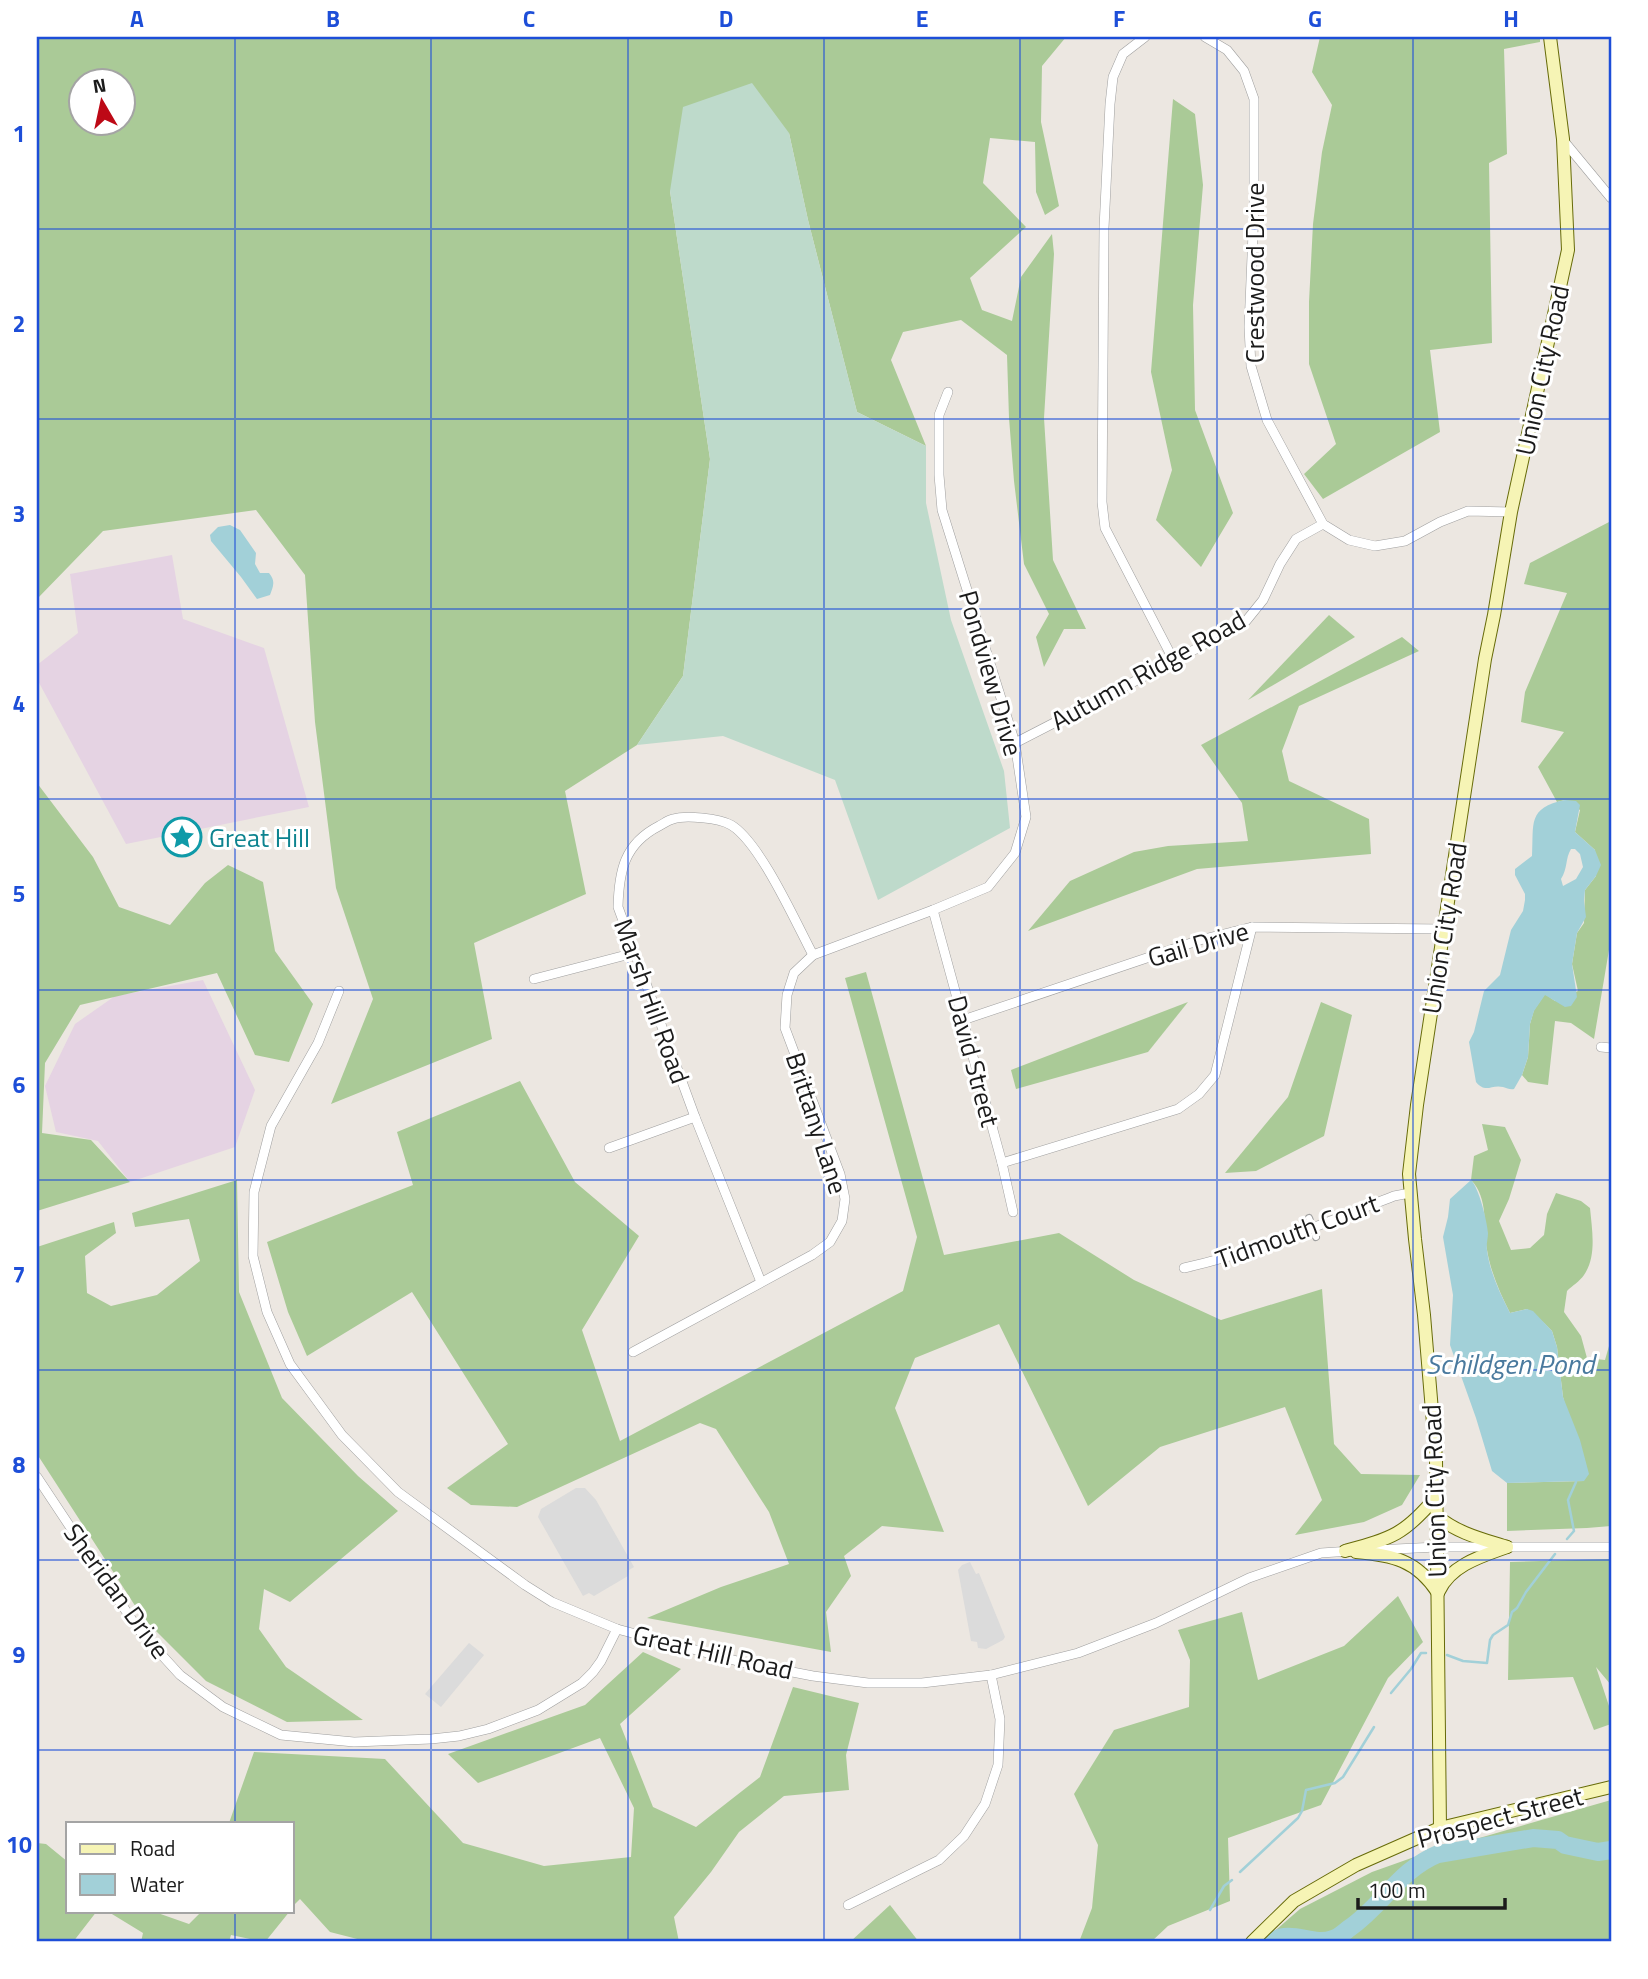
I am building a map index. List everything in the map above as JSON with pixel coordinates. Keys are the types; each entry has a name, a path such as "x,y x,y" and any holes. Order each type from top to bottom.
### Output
{"main road":[{"name":"Union City Road","path":"1440,1828 1437,1516 1432,1403 1409,1174 1481,679 1511,512 1568,250 1563,139 1550,37"},
{"path":"1345,1551 1398,1535 1420,1516 1436,1497"},
{"path":"1437,1516 1462,1532 1507,1547"},
{"path":"1438,1592 1454,1571 1478,1557 1507,1547"},
{"path":"1345,1551 1388,1555 1427,1575 1438,1592"},
{"name":"Prospect Street","path":"1252,1942 1294,1901 1356,1865 1440,1828 1611,1787"}],"street":[{"path":"1145,37 1123,54 1113,77 1110,104 1104,228 1102,502 1105,528 1174,662"},
{"name":"Crestwood Drive","path":"1205,37 1227,50 1244,71 1254,99 1254,209 1249,327 1251,366 1266,420 1323,524"},
{"path":"1563,139 1611,198"},
{"name":"Pondview Drive","path":"933,910 988,887 1014,853 1026,817 1015,743 942,510 939,415 948,392"},
{"path":"1323,524 1349,540 1375,546 1405,541 1440,522 1468,511 1511,512"},
{"name":"Autumn Ridge Road","path":"1015,743 1174,662 1246,621 1263,600 1280,564 1296,539 1323,524"},
{"name":"Marsh Hill Road","path":"761,1282 695,1117 618,907 619,878 630,850 650,830 674,818 704,817 730,824 748,841 766,867 813,955"},
{"path":"813,955 933,910"},
{"name":"David Street","path":"933,910 1013,1212"},
{"path":"1002,1163 1178,1109 1199,1094 1215,1075 1252,927"},
{"name":"Gail Drive","path":"963,1020 1200,940 1252,927 1444,929"},
{"path":"534,979 634,953"},
{"name":"Brittany Lane","path":"633,1352 812,1255 830,1241 842,1221 845,1199 840,1174 785,1028 787,995 794,973 813,955"},
{"name":"Great Hill Road","path":"339,991 318,1043 271,1126 254,1192 253,1256 267,1312 290,1364 342,1435 398,1492 552,1602 617,1629 741,1662 843,1680 912,1684 991,1675 1078,1653 1156,1623 1249,1578 1321,1553 1437,1547 1611,1546"},
{"path":"1601,1047 1611,1048"},
{"path":"609,1148 695,1117"},
{"name":"Tidmouth Court","path":"1184,1268 1214,1262 1314,1232 1394,1196 1410,1193"},
{"path":"1309,1218 1314,1232"},
{"name":"Sheridan Drive","path":"37,1476 138,1629 180,1675 223,1707 281,1735 354,1742 431,1739 488,1729 538,1710 582,1683 601,1661 617,1629"},
{"path":"848,1905 939,1860 964,1836 985,1804 999,1765 1000,1719 991,1675"}],"shaded area":[{"path":"172,555 183,619 264,648 309,807 126,844 37,679 37,665 78,633 70,574"},
{"path":"203,980 255,1090 235,1147 130,1182 98,1141 56,1132 45,1086 75,1024 115,996"},
{"path":"576,1488 585,1488 596,1500 634,1567 629,1570 628,1576 594,1596 589,1593 583,1596 538,1517 541,1509"},
{"path":"970,1562 976,1574 979,1573 1005,1637 986,1649 978,1648 977,1642 971,1641 958,1570"},
{"path":"469,1643 484,1655 441,1707 425,1694"}],"green space":[{"path":"37,37 1066,37 1042,66 1041,122 1059,206 1045,215 1036,192 1035,142 990,138 983,183 1026,227 970,278 982,310 1012,321 1021,277 1052,234 1054,254 1044,418 1053,560 1086,629 1064,629 1044,667 1036,637 1049,614 1024,564 1014,481 1007,355 961,320 903,332 891,360 926,446 857,412 808,220 789,133 670,191 710,459 683,676 637,745 565,791 586,894 474,943 492,1039 331,1104 373,999 336,888 315,722 305,575 256,510 103,531 37,599"},
{"path":"1320,37 1540,37 1540,42 1504,49 1507,154 1489,163 1492,343 1430,350 1440,432 1323,499 1304,474 1336,444 1309,364 1313,224 1322,152 1332,105 1312,72"},
{"path":"752,83 789,133 808,220 857,412 926,446 926,503 951,620 1004,771 1010,828 878,900 835,780 723,736 637,745 683,676 710,459 670,191 683,107"},
{"path":"1173,99 1195,114 1203,185 1193,305 1195,410 1233,513 1201,567 1156,520 1172,470 1151,372"},
{"path":"1611,521 1611,938 1594,1039 1571,1023 1555,1021 1548,1085 1528,1082 1522,1075 1528,1057 1530,1024 1534,1010 1545,994 1555,1001 1578,991 1572,964 1577,933 1584,923 1585,890 1596,876 1595,850 1575,832 1580,810 1565,800 1557,802 1538,767 1564,732 1521,722 1525,692 1567,593 1524,584 1530,563"},
{"path":"1329,615 1355,637 1248,700"},
{"path":"1402,637 1419,651 1299,706 1282,751 1289,781 1369,819 1371,854 1197,869 1028,931 1070,881 1134,852 1168,846 1248,841 1242,803 1201,745"},
{"path":"37,783 93,857 119,907 170,925 205,883 228,865 263,882 275,951 313,1004 289,1062 255,1055 217,973 80,1005 45,1063 42,1133 91,1140 130,1182 37,1211"},
{"path":"866,972 944,1255 1059,1233 1134,1280 1221,1320 1322,1289 1334,1444 1361,1474 1420,1475 1402,1505 1364,1522 1295,1535 1322,1500 1285,1407 1160,1447 1088,1506 999,1324 915,1358 895,1408 944,1532 882,1526 844,1556 851,1576 826,1612 831,1652 647,1618 721,1587 789,1564 769,1512 716,1429 700,1423 517,1507 471,1505 447,1488 508,1444 412,1292 307,1356 288,1312 267,1242 413,1185 397,1132 520,1081 575,1182 639,1236 582,1330 620,1441 903,1291 917,1237 845,978"},
{"path":"1188,1002 1148,1052 1016,1089 1011,1070"},
{"path":"1321,1002 1352,1015 1324,1136 1256,1171 1225,1173 1288,1097"},
{"path":"1482,1124 1505,1127 1521,1160 1499,1221 1511,1250 1530,1248 1544,1235 1547,1214 1556,1193 1581,1201 1590,1208 1593,1243 1591,1260 1584,1275 1567,1291 1564,1312 1581,1336 1587,1358 1605,1360 1611,1339 1611,1526 1507,1531 1507,1483 1584,1481 1563,1397 1557,1347 1552,1331 1527,1309 1510,1313 1491,1267 1481,1195 1471,1180 1474,1156 1488,1150"},
{"path":"237,1180 239,1292 282,1398 358,1476 398,1511 290,1602 264,1589 259,1629 286,1667 363,1720 287,1722 206,1681 143,1618 37,1454 37,1247 114,1222 116,1233 85,1256 87,1293 111,1306 157,1295 200,1261 189,1219 135,1227 132,1213"},
{"path":"1611,1559 1611,1685 1596,1667 1611,1712 1611,1724 1594,1730 1573,1677 1508,1680 1510,1562"},
{"path":"1398,1596 1423,1642 1388,1678 1321,1805 1228,1838 1230,1901 1168,1926 1151,1942 1079,1942 1092,1908 1098,1845 1074,1794 1114,1730 1189,1707 1190,1660 1178,1630 1242,1612 1258,1680 1344,1646"},
{"path":"643,1652 681,1669 620,1724 653,1807 696,1827 760,1777 793,1687 859,1703 846,1755 849,1790 784,1796 739,1832 674,1917 679,1942 369,1942 330,1932 300,1899 294,1905 294,1822 229,1822 254,1752 385,1759 463,1843 544,1866 631,1857 634,1808 600,1738 478,1783 448,1754 585,1705"},
{"path":"1611,1800 1611,1942 1262,1942 1300,1909 1372,1872 1417,1856"},
{"path":"37,1843 46,1844 66,1860 66,1912 96,1912 73,1942 37,1942"},
{"path":"890,1905 919,1942 850,1942"},
{"path":"109,1912 155,1912 189,1924 201,1912 289,1912 265,1942 231,1935 229,1942 141,1942 143,1933"}],"water":[{"path":"230,525 240,530 256,553 255,564 260,573 269,573 273,579 270,595 257,599 211,541 210,535 218,527"},
{"path":"1565,800 1576,801 1580,805 1575,832 1595,850 1601,865 1585,890 1586,917 1577,933 1572,964 1577,997 1571,1006 1565,1007 1545,995 1534,1011 1530,1024 1528,1057 1514,1089 1499,1086 1486,1088 1476,1082 1469,1042 1484,991 1500,975 1511,930 1523,911 1525,894 1515,875 1515,869 1532,856 1535,819 1544,807","holes":["1571,849 1580,854 1583,867 1576,879 1563,886 1561,879 1568,856"]},
{"name":"Schildgen Pond","path":"1471,1180 1480,1197 1486,1221 1490,1267 1510,1313 1527,1309 1533,1311 1552,1331 1557,1347 1563,1397 1580,1440 1589,1474 1584,1481 1507,1483 1492,1471 1450,1345 1453,1295 1443,1237 1450,1199"}],"waterway":[{"path":"1567,1539 1574,1531 1568,1500 1576,1482"},
{"path":"1447,1655 1463,1661 1487,1663 1493,1635 1508,1625 1512,1612 1555,1554"},
{"path":"1391,1693 1421,1653 1426,1653"},
{"path":"1240,1872 1298,1818 1306,1790 1335,1783 1343,1777 1374,1727"},
{"path":"1270,1942 1286,1937 1317,1941 1338,1937 1362,1918 1402,1878 1438,1854 1533,1838 1558,1840 1565,1845 1598,1852 1611,1850"},
{"path":"1210,1910 1224,1886 1232,1880"}],"place":[{"name":"Great Hill","path":"182,837"}]}
